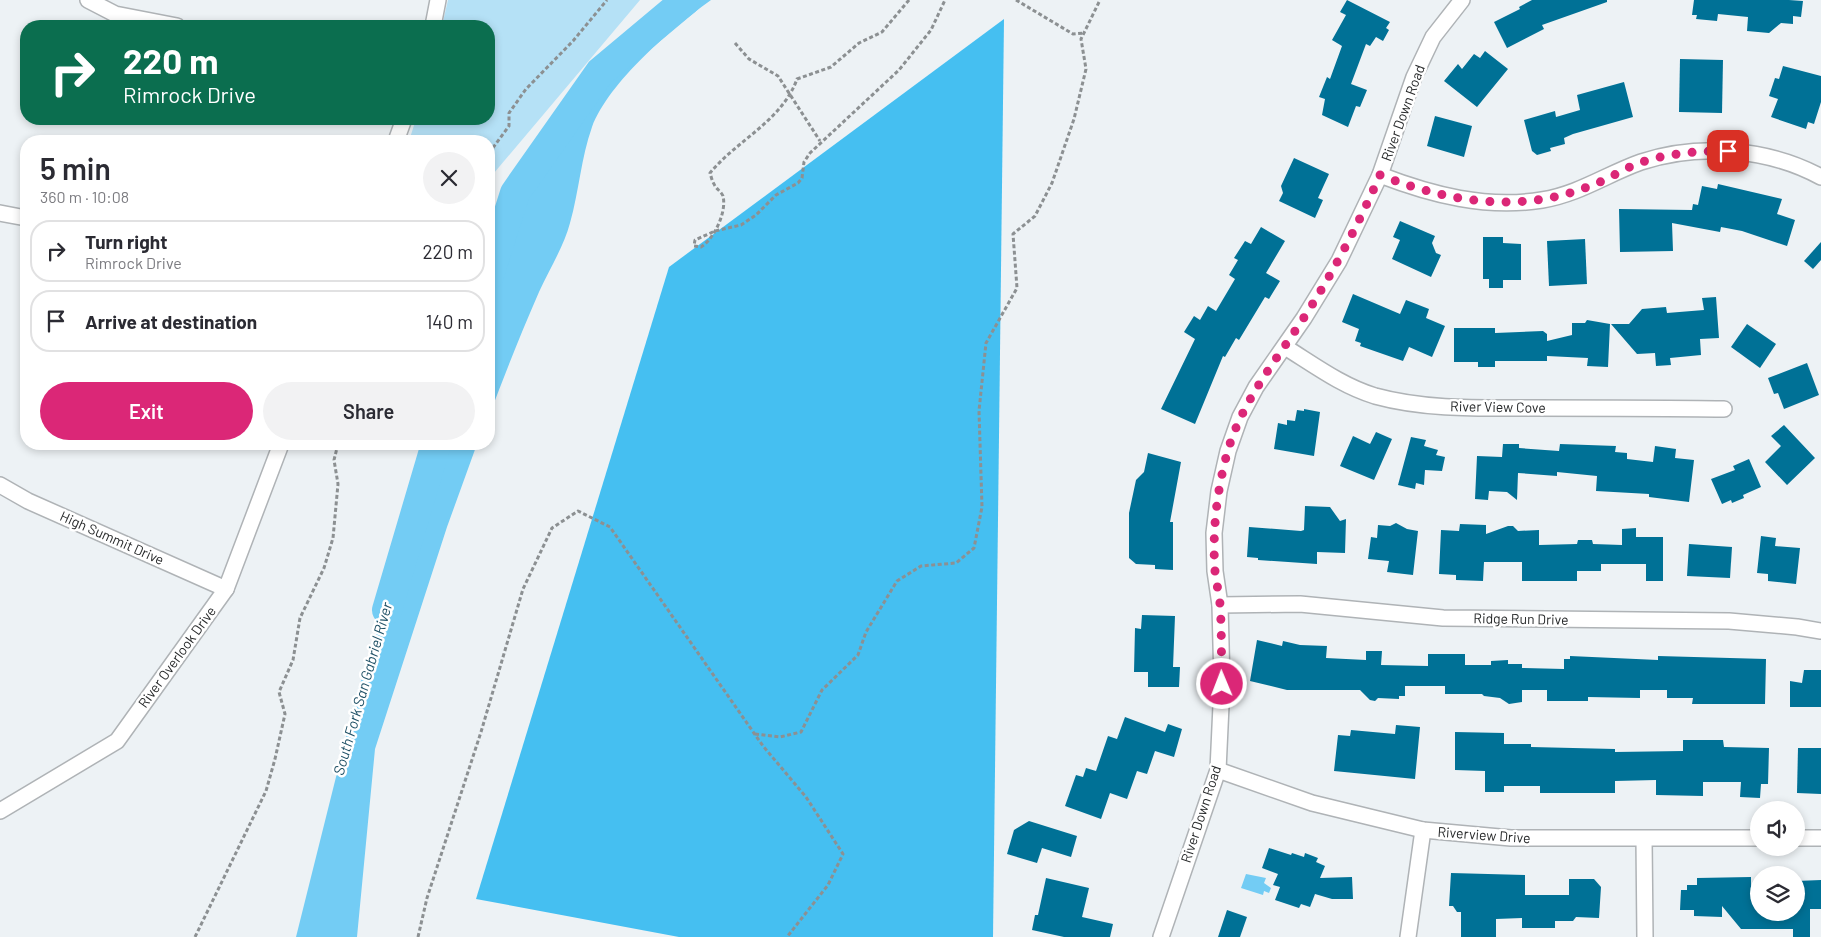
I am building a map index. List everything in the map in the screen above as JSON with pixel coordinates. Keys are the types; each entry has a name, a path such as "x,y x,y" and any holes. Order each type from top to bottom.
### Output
{"street":[{"path":"88,0 115,14 146,20"},
{"path":"433,20 438,0"},
{"name":"River Down Road","path":"1161,937 1218,770 1222,703 1220,605 1215,571 1214,533 1219,491 1228,451 1244,410 1256,387 1285,346 1339,260 1380,175 1414,77 1433,37 1462,0"},
{"path":"1380,175 1414,188 1450,197 1491,203 1543,200 1590,186 1640,162 1688,152 1728,151 1773,159 1809,170 1821,177"},
{"path":"0,213 20,217"},
{"name":"River View Cove","path":"1285,346 1325,373 1348,385 1374,396 1413,404 1467,408 1724,409"},
{"name":"River Overlook Drive","path":"0,811 117,741 226,589 279,450"},
{"name":"High Summit Drive","path":"0,485 28,501 226,589"},
{"name":"Ridge Run Drive","path":"1220,605 1300,604 1443,618 1729,621 1821,631"},
{"name":"Riverview Drive","path":"1218,770 1312,804 1423,830 1511,838 1750,838"},
{"path":"1408,937 1423,830"},
{"path":"1805,838 1821,838"},
{"path":"1644,839 1645,937"}],"path":[{"path":"495,145 509,126 509,113 526,89 573,42 607,0"},
{"path":"909,0 882,32 859,43 831,67 796,79 790,95 770,119 720,160 710,173 714,185 722,193 724,204 715,231 711,240 701,248 694,246 695,240 715,231 741,225 756,215 776,195 798,183 802,178 804,162 820,141 899,70 931,30 945,0"},
{"path":"1016,0 1073,34 1084,33"},
{"path":"755,734 780,737 801,732 822,690 858,655 866,632 897,582 921,566 956,563 974,548 982,507 979,410 986,343 1017,288 1013,234 1035,216 1040,208 1052,183 1074,120 1086,69 1082,38 1100,0"},
{"path":"735,42 749,59 778,76 820,141"},
{"path":"195,937 266,790 275,759 284,714 279,692 293,660 300,618 324,568 333,538 338,484 334,460 336,450"},
{"path":"418,937 427,898 481,732 523,589 552,528 578,511 610,527 755,734 806,797 843,854 828,885 787,937"}],"shaded area":[{"path":"448,0 640,0 495,172 495,135 411,135 414,125 495,125 495,20 443,20"},
{"path":"1004,19 993,937 679,937 476,899 669,267"}],"water":[{"path":"678,0 711,0 678,25 643,57 612,92 600,110 588,139 567,232 532,307 495,400 495,269 527,191 567,112 590,85 648,25"},
{"path":"437,450 475,450 447,527 375,749 357,937 296,937 357,693"},
{"path":"1246,874 1266,878 1264,883 1271,888 1269,893 1264,891 1263,895 1241,888"}],"building":[{"path":"1347,0 1390,22 1386,28 1389,30 1383,41 1376,37 1370,46 1366,44 1351,84 1367,90 1360,107 1356,106 1348,127 1322,115 1325,99 1319,97 1327,77 1330,79 1342,46 1332,40 1346,15 1340,12"},
{"path":"1532,0 1607,0 1607,2 1542,25 1544,29 1507,48 1494,22 1520,9 1519,7"},
{"path":"1694,0 1803,1 1801,17 1793,16 1793,24 1781,23 1769,33 1747,31 1748,17 1718,14 1717,21 1696,19 1697,15 1692,15"},
{"path":"1485,51 1508,69 1477,107 1444,81 1458,64 1462,69 1474,54 1480,58"},
{"path":"1680,59 1723,60 1722,113 1679,112"},
{"path":"1783,66 1821,76 1821,102 1814,124 1808,122 1806,129 1771,117 1778,99 1769,96 1775,78 1779,79"},
{"path":"1624,82 1633,117 1573,134 1564,138 1565,144 1550,148 1551,151 1537,155 1532,151 1524,120 1555,111 1556,117 1580,110 1577,95"},
{"path":"1435,116 1472,126 1464,157 1427,146"},
{"path":"1294,158 1329,174 1318,198 1323,200 1315,218 1279,201 1283,193 1281,186"},
{"path":"1718,184 1782,199 1777,214 1795,220 1787,246 1742,231 1721,227 1720,232 1672,223 1673,251 1620,252 1619,209 1692,210 1693,204 1698,205 1702,186 1717,189"},
{"path":"1400,221 1435,236 1432,243 1436,253 1441,255 1431,277 1392,259 1400,240 1393,237"},
{"path":"1261,227 1285,241 1266,273 1280,281 1269,299 1265,297 1239,340 1236,338 1225,357 1223,356 1195,424 1161,409 1195,339 1184,332 1194,316 1200,320 1208,306 1216,311 1235,279 1229,275 1238,260 1234,258 1245,241 1251,244"},
{"path":"1483,237 1503,237 1503,243 1521,244 1521,280 1503,280 1503,288 1489,288 1489,279 1483,279"},
{"path":"1585,239 1587,284 1549,286 1547,241"},
{"path":"1821,242 1821,260 1813,269 1804,261"},
{"path":"1353,294 1400,314 1406,300 1429,309 1426,318 1445,326 1432,357 1409,347 1403,361 1360,346 1361,343 1355,341 1359,329 1342,322"},
{"path":"1716,297 1719,338 1700,339 1701,355 1670,358 1671,365 1656,366 1655,353 1637,354 1611,324 1629,324 1642,309 1666,307 1667,313 1704,310 1702,298"},
{"path":"1587,320 1610,324 1608,367 1587,366 1588,358 1547,356 1547,361 1495,361 1495,367 1478,367 1478,362 1454,362 1454,328 1495,328 1495,333 1543,331 1547,334 1547,341 1572,335 1572,323 1585,323"},
{"path":"1747,324 1776,344 1760,368 1731,347"},
{"path":"1807,363 1819,395 1784,409 1778,393 1774,394 1768,378"},
{"path":"1304,409 1320,412 1314,456 1274,449 1278,423 1287,425 1287,420 1295,421 1297,410 1304,411"},
{"path":"1784,425 1815,458 1787,485 1765,462 1781,446 1771,436"},
{"path":"1376,432 1392,439 1374,480 1340,466 1353,436 1370,444"},
{"path":"1411,437 1426,440 1424,446 1438,450 1436,455 1445,457 1442,471 1425,470 1424,485 1416,483 1415,489 1398,485"},
{"path":"1503,444 1519,444 1519,448 1559,451 1560,444 1616,446 1615,452 1627,453 1627,459 1653,462 1655,446 1676,449 1675,458 1694,460 1689,502 1649,497 1649,494 1596,491 1597,476 1557,472 1557,476 1518,473 1517,500 1507,492 1489,491 1488,500 1475,499 1477,456 1502,457"},
{"path":"1148,453 1181,462 1170,522 1173,522 1173,570 1155,569 1155,565 1136,564 1129,558 1129,513 1136,480 1144,472"},
{"path":"1749,459 1761,487 1743,495 1744,498 1732,503 1731,500 1722,504 1711,479 1735,470 1733,466"},
{"path":"1305,506 1330,507 1340,521 1346,519 1345,553 1317,552 1317,564 1258,560 1258,558 1247,557 1249,527 1304,530"},
{"path":"1396,523 1407,529 1418,531 1413,575 1387,572 1389,561 1368,559 1371,537 1377,538 1378,525 1390,526"},
{"path":"1460,524 1486,525 1486,534 1508,526 1513,526 1518,531 1539,530 1539,545 1577,544 1578,540 1592,540 1593,544 1622,545 1622,529 1636,528 1636,537 1663,537 1663,581 1646,581 1646,564 1601,564 1601,571 1577,571 1577,581 1522,581 1522,562 1484,562 1483,581 1456,580 1456,575 1439,574 1441,530 1459,531"},
{"path":"1761,536 1776,538 1775,546 1800,548 1796,584 1768,581 1768,574 1757,573"},
{"path":"1689,544 1732,547 1730,578 1687,576"},
{"path":"1142,615 1175,616 1173,667 1180,667 1179,687 1148,687 1148,672 1134,672 1135,628 1141,629"},
{"path":"1257,640 1282,646 1283,641 1300,645 1327,646 1326,658 1366,660 1366,651 1382,651 1381,665 1428,666 1428,654 1465,654 1465,665 1491,665 1491,661 1508,660 1508,664 1522,664 1522,668 1564,669 1564,659 1570,659 1570,656 1658,660 1658,656 1766,659 1765,704 1692,704 1693,698 1667,698 1667,690 1640,690 1640,698 1588,697 1588,701 1547,701 1547,690 1522,690 1522,702 1509,704 1500,698 1484,696 1482,694 1445,694 1445,686 1405,686 1405,696 1399,696 1399,699 1378,698 1375,701 1370,700 1360,690 1287,690 1250,681"},
{"path":"1804,670 1821,670 1821,707 1790,707 1790,681 1802,683"},
{"path":"1125,717 1165,732 1168,724 1182,729 1174,757 1155,751 1147,774 1137,771 1127,799 1110,793 1101,819 1065,806 1076,775 1083,777 1086,768 1096,771 1108,736 1117,739"},
{"path":"1396,725 1420,727 1415,779 1334,771 1338,735 1350,736 1351,730 1395,734"},
{"path":"1455,732 1504,733 1504,744 1531,744 1531,747 1615,749 1615,752 1683,751 1683,740 1723,740 1724,747 1769,748 1768,784 1761,784 1760,798 1740,797 1741,782 1703,782 1703,796 1656,795 1656,780 1615,781 1615,793 1540,793 1540,786 1504,786 1504,792 1485,792 1485,771 1455,770"},
{"path":"1798,748 1821,748 1821,794 1797,793"},
{"path":"1029,821 1077,836 1071,857 1042,848 1037,863 1007,854 1014,830"},
{"path":"1269,848 1291,855 1292,853 1304,857 1305,853 1318,858 1316,862 1325,866 1320,878 1352,877 1353,899 1332,899 1315,894 1310,907 1301,904 1299,908 1275,900 1280,887 1273,885 1278,874 1262,868"},
{"path":"1451,873 1525,875 1525,895 1569,895 1569,879 1594,879 1601,887 1599,918 1576,917 1573,921 1555,921 1555,928 1522,928 1522,918 1496,919 1496,937 1461,937 1461,912 1457,912 1453,906 1449,906"},
{"path":"1750,877 1750,921 1805,921 1805,881 1821,880 1821,909 1810,909 1810,937 1793,937 1793,929 1741,929 1722,906 1722,917 1694,916 1694,910 1680,910 1681,890 1687,890 1687,885 1697,885 1697,878"},
{"path":"1046,878 1089,888 1082,917 1113,924 1110,937 1064,937 1032,930 1035,915 1038,915"},
{"path":"1227,910 1247,917 1240,937 1218,937"}],"waterway":[{"name":"South Fork San Gabriel River","path":"495,256 515,193 600,72 686,0"},
{"name":"South Fork San Gabriel River","path":"387,610 434,450"}],"route":[{"path":"1222,684 1220,605 1215,571 1214,533 1219,491 1228,451 1240,417 1256,387 1304,318 1339,260 1380,175 1414,188 1450,197 1491,203 1543,200 1590,186 1640,162 1688,152 1728,151"}]}
